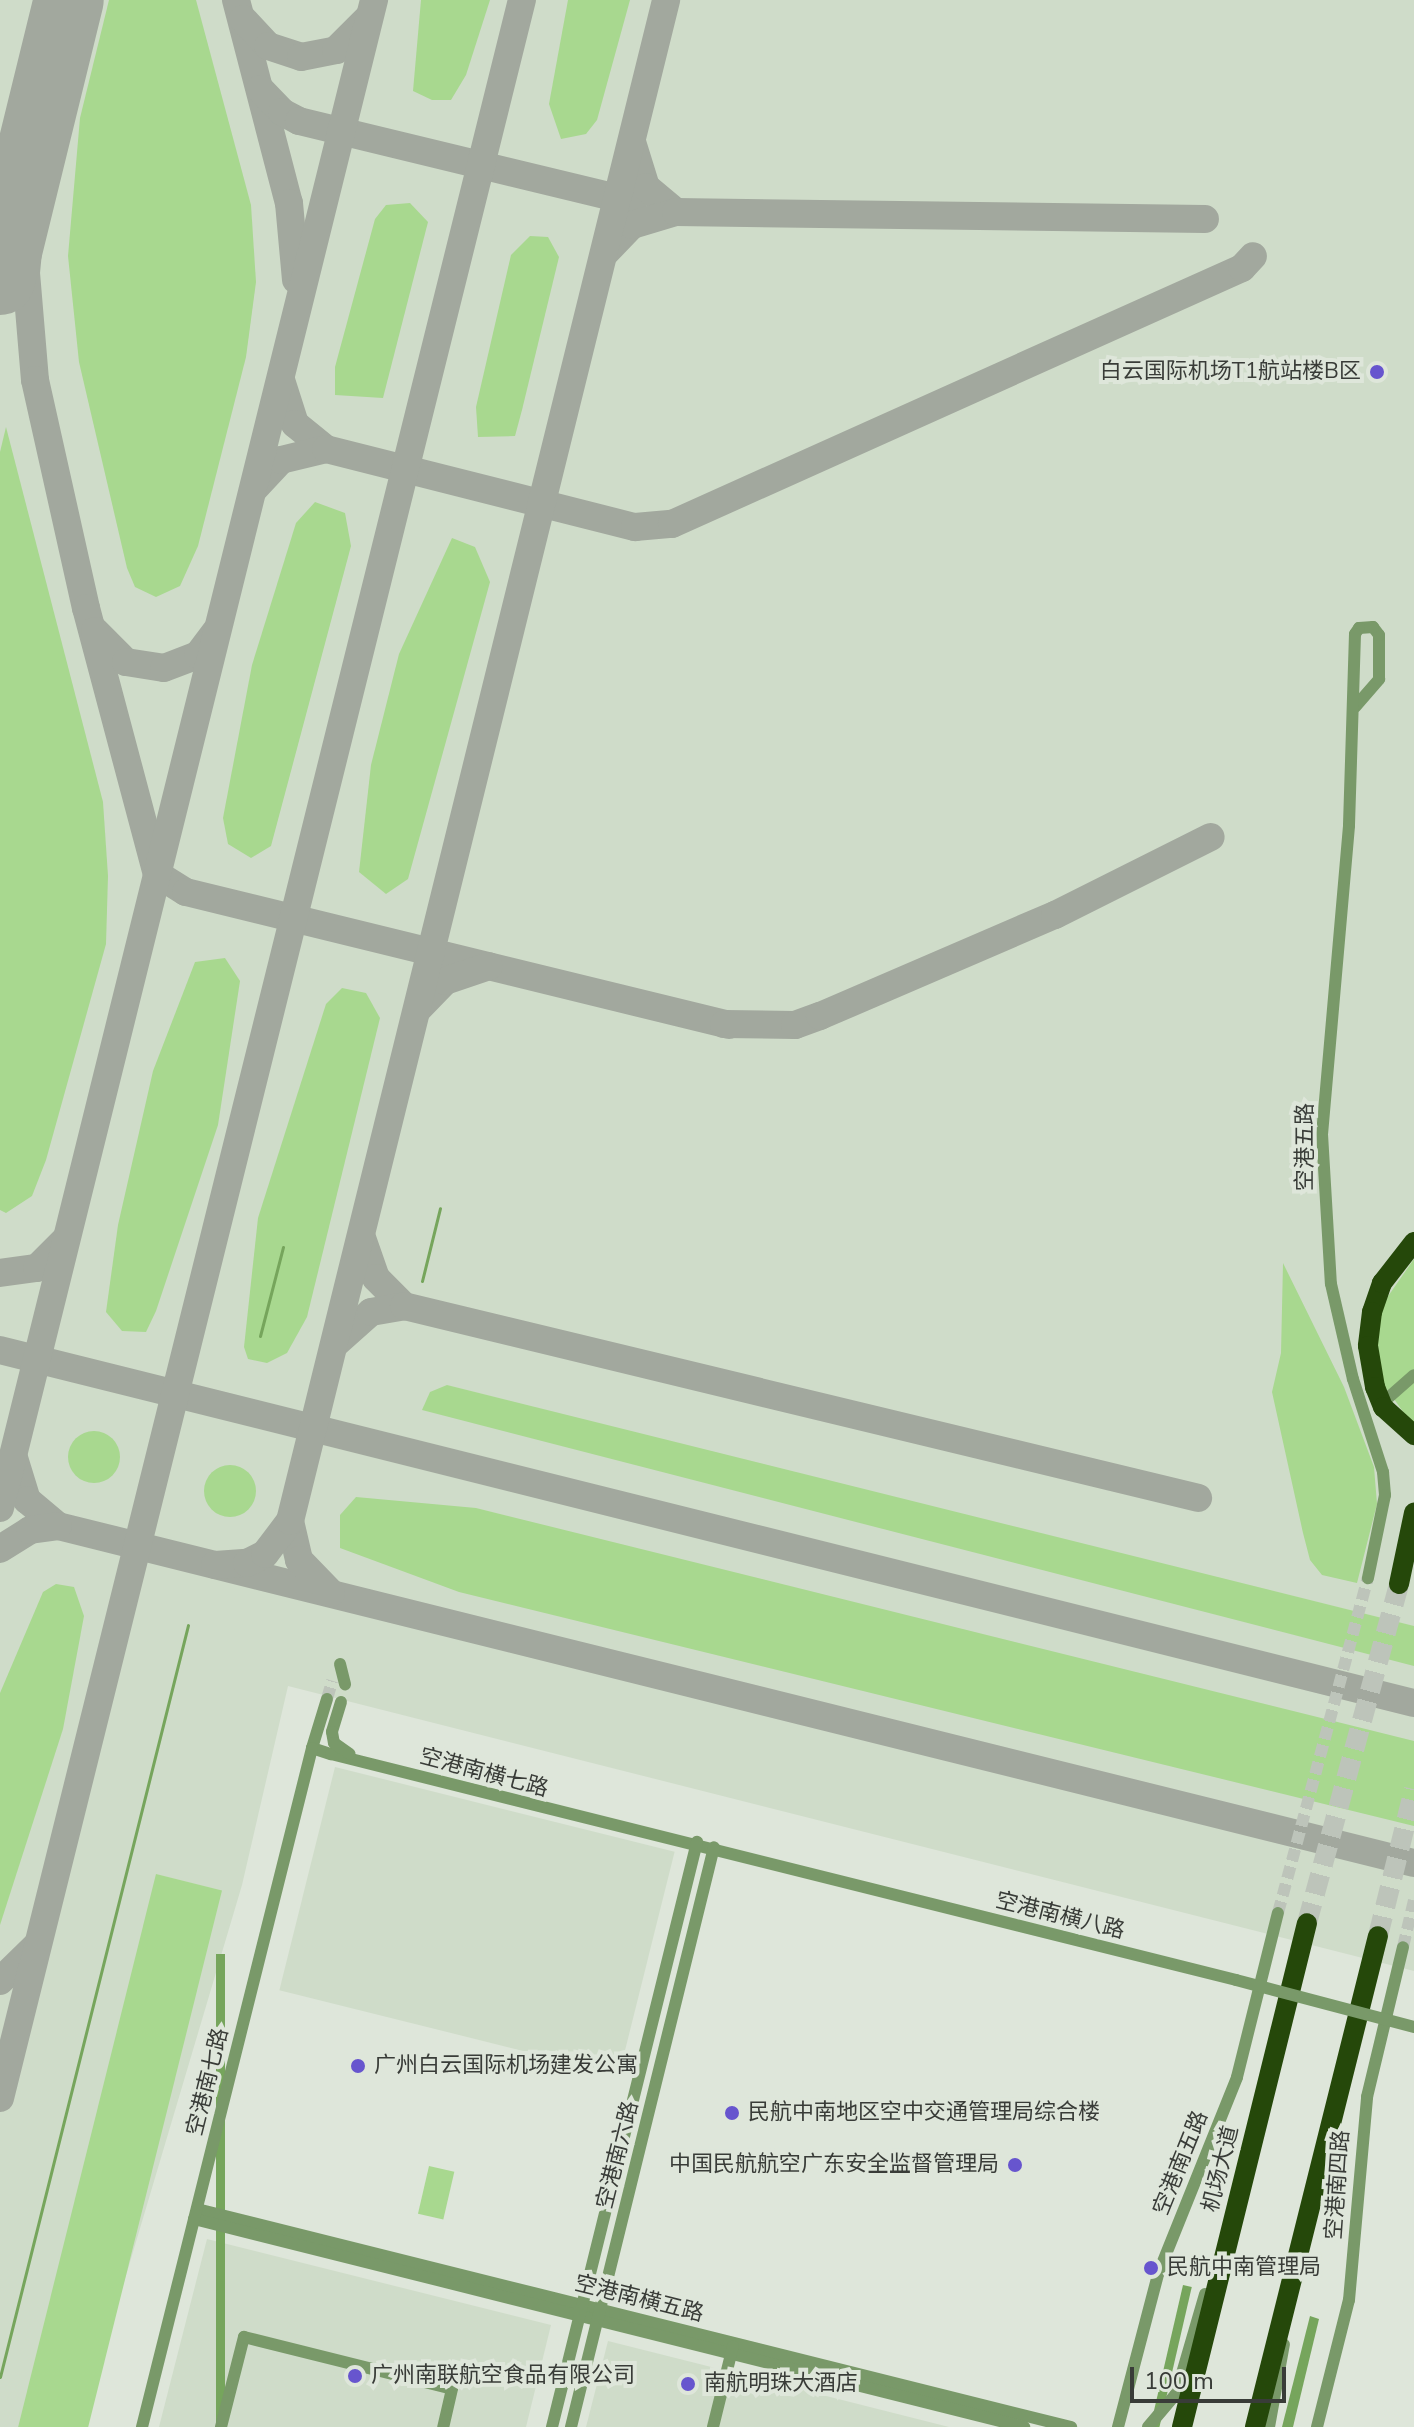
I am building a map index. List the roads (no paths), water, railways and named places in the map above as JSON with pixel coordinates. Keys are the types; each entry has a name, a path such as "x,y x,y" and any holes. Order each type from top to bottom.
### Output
{"highway":[{"path":"1414,1242 1382,1283 1372,1312 1368,1346 1375,1387 1383,1407 1414,1435"},
{"path":"1399,1584 1414,1513"},
{"name":"机场大道","path":"1182,2427 1307,1923"},
{"path":"1255,2427 1378,1936"}],"street":[{"name":"空港五路","path":"1355,707 1379,679 1379,635 1373,627 1359,628 1355,634 1355,707 1322,1134 1331,1284 1385,1495 1368,1578"},
{"path":"1368,1419 1397,1387 1414,1375"},
{"path":"1353,1379 1397,1387"},
{"path":"312,1748 327,1699"},
{"name":"空港南横七路","path":"341,1702 332,1732 341,1750 697,1845"},
{"name":"空港南横七路","path":"312,1748 697,1845"},
{"name":"空港南七路","path":"142,2427 312,1748"},
{"name":"空港南横八路","path":"697,1845 1237,1978 1414,2018"},
{"name":"空港南六路","path":"552,2427 697,1845"},
{"name":"空港南六路","path":"571,2427 714,1850"},
{"name":"空港南五路","path":"1118,2427 1158,2274 1237,2077 1278,1913"},
{"name":"空港南四路","path":"1317,2427 1349,2300 1367,2097 1403,1947"},
{"name":"空港南横八路","path":"1237,1978 1414,2027"},
{"name":"空港南横五路","path":"196,2214 733,2348 1071,2427"},
{"path":"1148,2427 1165,2412 1182,2378 1208,2287 1226,2247"},
{"path":"1269,2427 1282,2365 1285,2305"},
{"path":"221,2427 244,2337 452,2389 443,2427"},
{"path":"714,2427 733,2348"},
{"name":"空港南横五路","path":"733,2348 1024,2427"}],"waterway":[{"path":"422,1281 440,1208"},
{"path":"260,1336 283,1247"},
{"path":"0,2377 188,1625"}],"tunnel":[{"path":"1278,1913 1368,1578"},
{"path":"1307,1923 1399,1584"},
{"path":"327,1699 332,1681"},
{"path":"1378,1936 1414,1789"},
{"path":"1403,1947 1414,1900"}],"place":[{"name":"白云国际机场T1航站楼B区","path":"1377,372"},
{"name":"广州白云国际机场建发公寓","path":"358,2066"},
{"name":"民航中南地区空中交通管理局综合楼","path":"732,2113"},
{"name":"中国民航航空广东安全监督管理局","path":"1015,2165"},
{"name":"民航中南管理局","path":"1151,2268"},
{"name":"广州南联航空食品有限公司","path":"355,2376"},
{"name":"南航明珠大酒店","path":"688,2384"}]}
